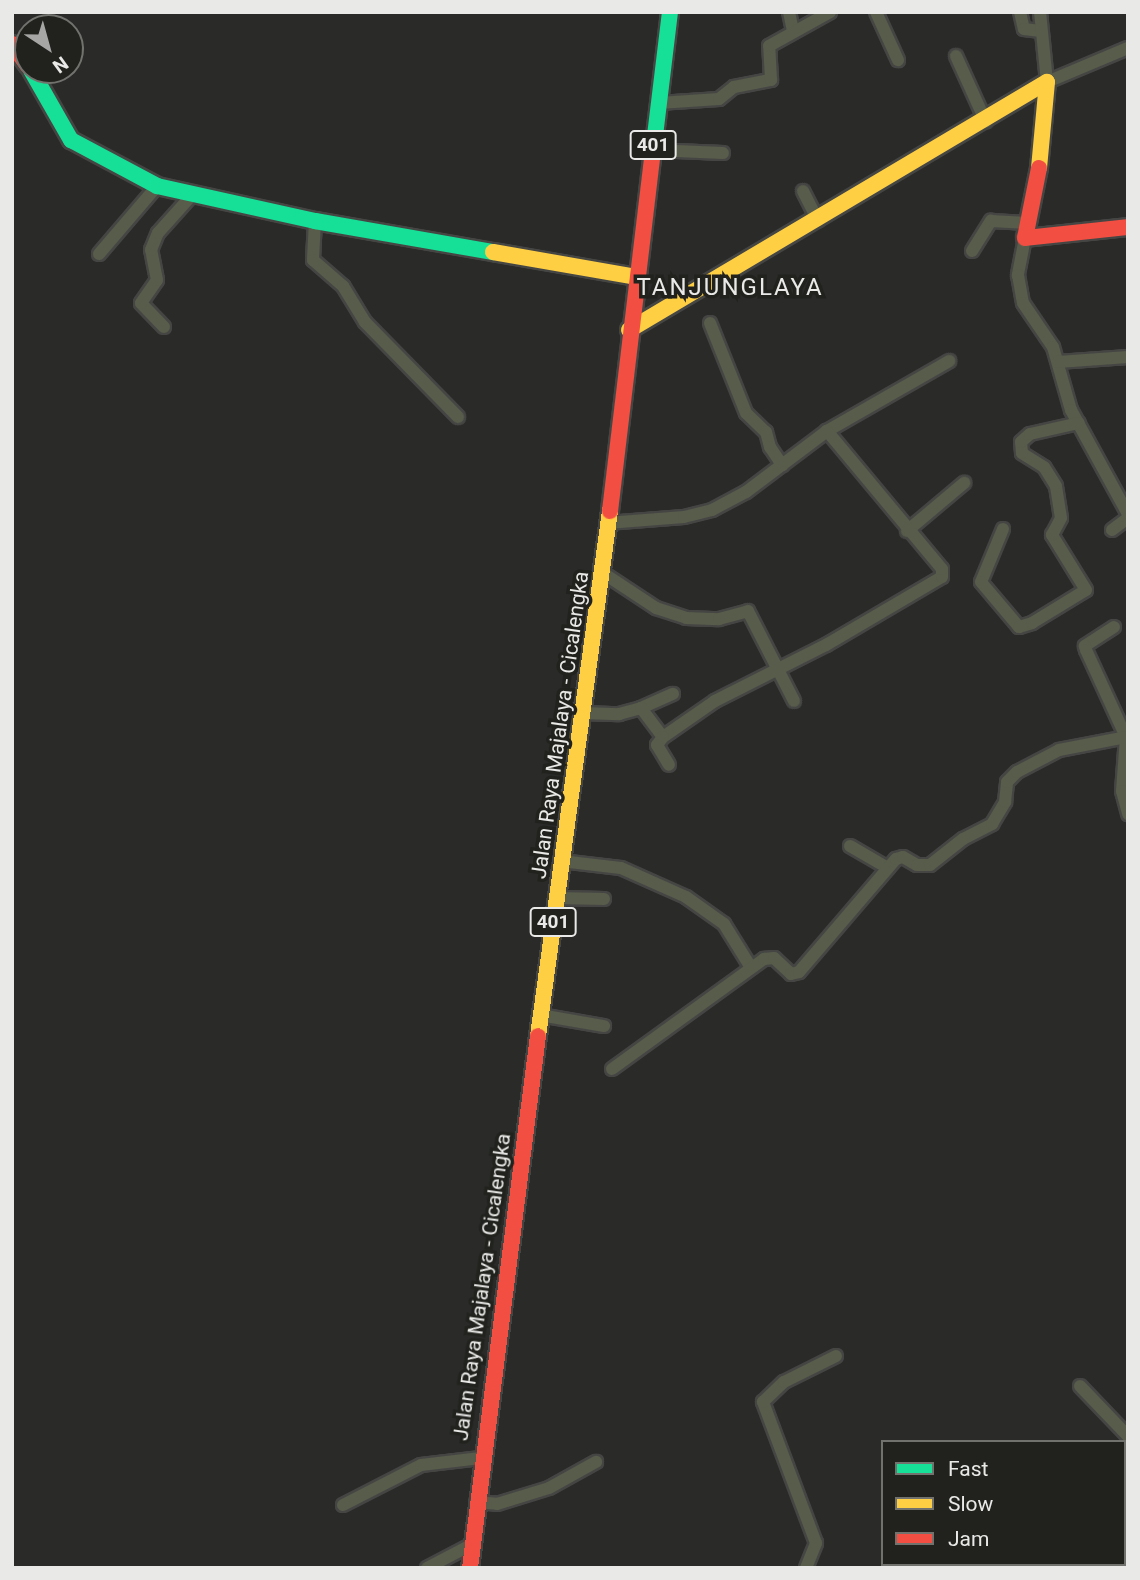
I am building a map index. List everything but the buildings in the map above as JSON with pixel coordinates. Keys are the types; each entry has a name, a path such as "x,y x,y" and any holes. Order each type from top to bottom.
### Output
{"main road":[{"name":"Jalan Raya Majalaya - Cicalengka","path":"470,1568 481,1458 540,1015 603,573 629,330 670,12"},
{"path":"629,330 986,122 1047,82"},
{"path":"1047,82 1044,135 1026,230 1128,228"},
{"path":"38,84 54,117 71,140 157,186 315,221 636,277"}],"street":[{"path":"789,12 793,31"},
{"path":"659,103 719,99 731,88 771,80 769,46 830,12"},
{"path":"876,12 898,60"},
{"path":"1020,12 1024,29 1041,31"},
{"path":"1040,12 1047,82 1128,48"},
{"path":"956,56 986,122"},
{"path":"653,150 723,153"},
{"path":"99,254 157,186"},
{"path":"803,191 818,220"},
{"path":"164,327 141,303 157,280 153,243 193,194"},
{"path":"315,221 313,260 343,286 365,322 458,417"},
{"path":"972,251 991,221 1026,230 1018,275 1023,303 1053,347 1079,424 1128,516 1112,530"},
{"path":"710,323 747,415 766,432 770,447 782,465"},
{"path":"1058,362 1128,357"},
{"path":"607,523 684,517 712,510 782,465 827,431 949,361"},
{"path":"1003,529 981,582 1018,626 1032,623 1086,590 1052,535 1061,518 1056,486 1044,467 1022,453 1021,442 1030,434 1079,424"},
{"path":"668,765 657,745 663,737 715,701 942,577 942,569 907,531 827,431"},
{"path":"907,531 964,483"},
{"path":"603,573 656,608 687,618 719,619 748,611 779,667 794,701"},
{"path":"1114,627 1085,646 1126,737 1122,791 1128,814"},
{"path":"582,713 619,714 673,694"},
{"path":"641,708 663,737"},
{"path":"612,1069 750,966 774,958 788,973 796,974 888,868 901,857 930,864 963,839 985,830 1002,809 1009,779 1050,753 1126,737"},
{"path":"850,846 888,868"},
{"path":"561,861 621,868 686,897 724,924 750,966"},
{"path":"556,898 604,899"},
{"path":"540,1015 604,1026"},
{"path":"806,1568 816,1543 763,1402 778,1386 836,1356"},
{"path":"1080,1387 1128,1436"},
{"path":"343,1505 421,1465 481,1458"},
{"path":"476,1502 497,1504 549,1488 596,1462"},
{"path":"426,1568 471,1545"}],"traffic: fast":[{"path":"654,144 670,12"},
{"path":"39,84 71,140 157,186 315,221 493,252"}],"traffic: slow":[{"path":"629,330 1047,82 1039,168"},
{"path":"493,252 636,277"},
{"path":"538,1036 610,511"}],"traffic: jam":[{"path":"610,511 654,144"},
{"path":"1039,168 1025,238 1128,227"},
{"path":"470,1568 538,1036"}],"district":[{"name":"TANJUNGLAYA","path":"730,288"}]}
